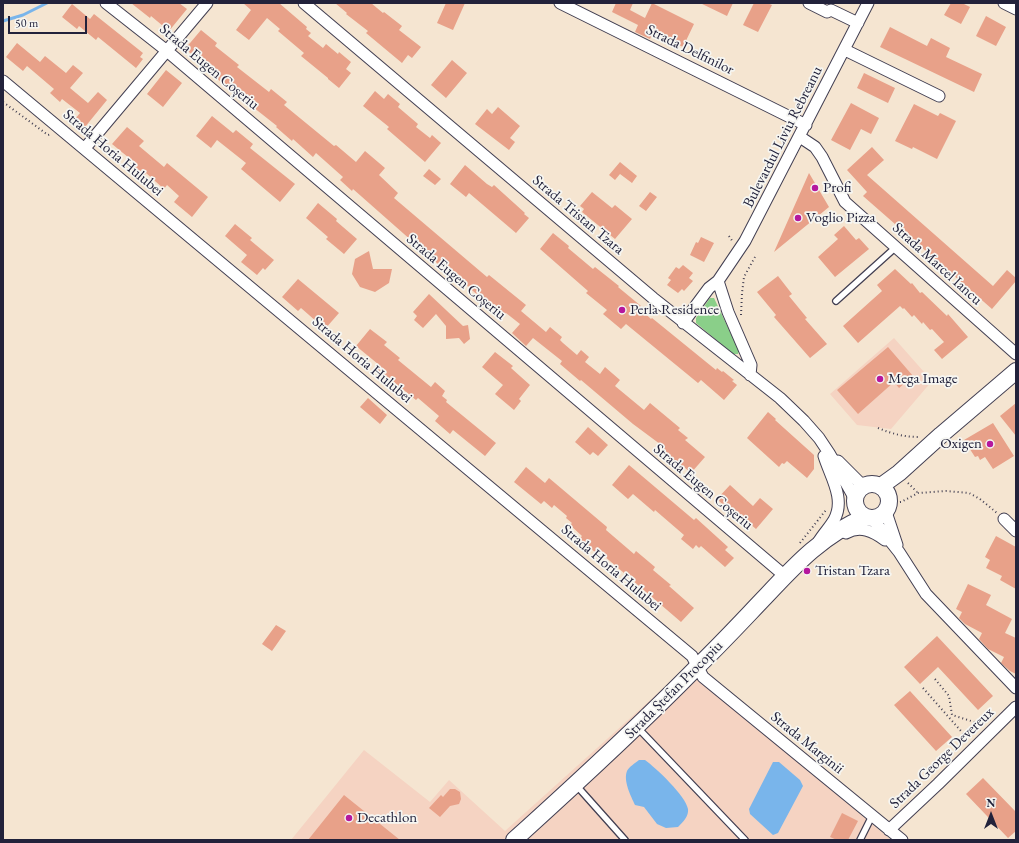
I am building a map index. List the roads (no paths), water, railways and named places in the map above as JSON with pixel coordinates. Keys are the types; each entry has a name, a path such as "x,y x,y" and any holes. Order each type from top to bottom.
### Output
{"street":[{"name":"Strada Eugen Coșeriu","path":"106,3 167,51 785,576"},
{"path":"85,148 207,3"},
{"name":"Strada Tristan Tzara","path":"304,3 683,323 780,398 819,438 857,497"},
{"name":"Strada Delfinilor","path":"560,3 806,124"},
{"path":"809,3 828,12 828,6 858,23"},
{"name":"Bulevardul Liviu Rebreanu","path":"683,323 709,288 718,281 745,241 868,3"},
{"path":"1004,3 1016,9"},
{"path":"845,50 939,96"},
{"name":"Strada Horia Hulubei","path":"3,81 692,656 698,667"},
{"name":"Strada Marcel Iancu","path":"800,137 814,147 822,157 845,202 1016,354"},
{"path":"718,281 728,312 751,365 750,375"},
{"path":"1016,371 899,473 881,505 861,514 857,497 872,483 881,505 899,552 926,594 1016,688"},
{"path":"816,546 825,531 835,519 838,498 819,438"},
{"name":"Strada Tristan Tzara","path":"829,453 857,497"},
{"name":"Strada Ștefan Procopiu","path":"830,536 857,497"},
{"path":"881,505 899,552"},
{"name":"Strada Ștefan Procopiu","path":"514,840 576,784 698,667 785,576 816,546 881,505"},
{"path":"1004,519 1016,531"},
{"path":"816,546 849,531 859,529 868,530 877,534 899,552"},
{"name":"Strada Marginii","path":"698,667 703,677 902,840"},
{"name":"Strada George Devereux","path":"889,830 1016,707"}],"lane":[{"path":"836,301 896,247"},
{"path":"636,727 745,840"},
{"path":"576,784 625,840"},
{"path":"860,840 872,816"}],"water":[{"path":"639,760 645,760 656,769 670,783 686,803 688,814 678,827 666,828 657,824 644,807 635,805 628,788 626,775 629,768"},
{"path":"773,762 779,762 800,780 803,786 778,833 773,835 750,814 749,809"}],"waterway":[{"path":"3,21 23,15 47,3"}],"place":[{"name":"Profi","path":"815,188"},
{"name":"Voglio Pizza","path":"798,218"},
{"name":"Perla Residence","path":"622,310"},
{"name":"Mega Image","path":"880,379"},
{"name":"Oxigen","path":"990,444"},
{"name":"Tristan Tzara","path":"807,571"},
{"name":"Decathlon","path":"349,818"}]}
